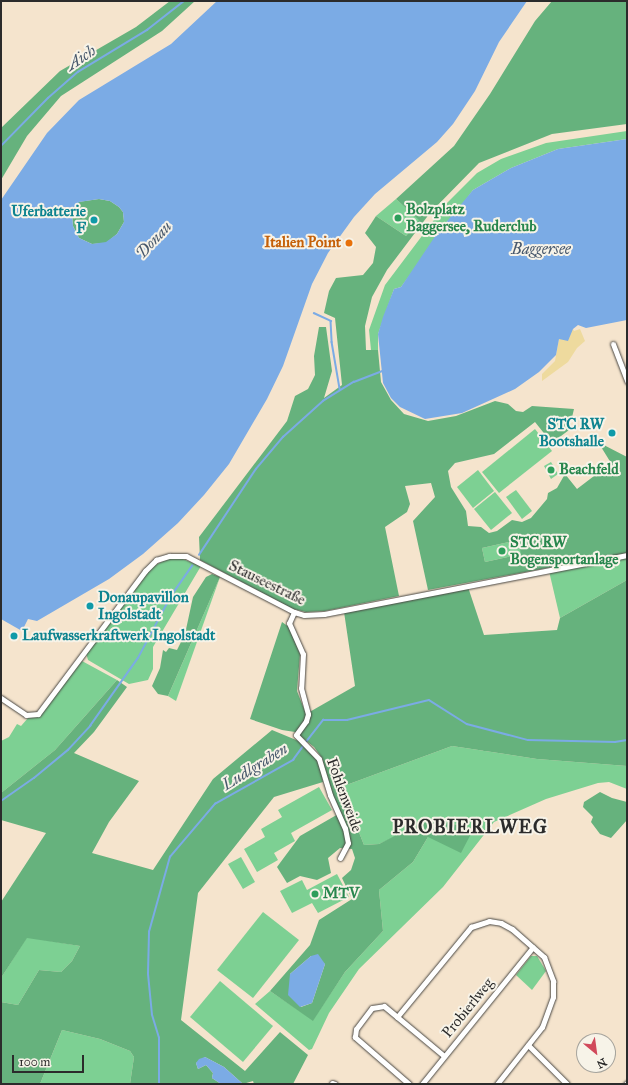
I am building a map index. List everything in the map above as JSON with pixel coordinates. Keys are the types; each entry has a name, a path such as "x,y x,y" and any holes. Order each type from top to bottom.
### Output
{"street":[{"path":"613,344 627,382"},
{"name":"Stauseestraße","path":"1,698 26,715 38,714 144,572 156,560 169,556 186,556 294,612 304,615 324,614 627,554"},
{"name":"Fohlenweide","path":"294,612 289,623 303,654 301,688 307,705 306,721 296,735 309,746 322,765 330,795 348,840 340,858"},
{"path":"397,1017 466,932 478,924 489,921 501,923 533,947 548,964 554,988 547,1017 528,1045 497,1084"},
{"name":"Probierlweg","path":"422,1084 533,947"},
{"path":"409,1084 358,1041 354,1033 372,1008 384,1006 444,1056"},
{"path":"528,1045 567,1084"}],"green space":[{"path":"170,1 195,1 162,31 61,96 27,136 1,180 1,128 60,71 136,27"},
{"path":"552,1 627,1 627,124 552,134 479,163 430,213 387,270 372,297 365,326 366,350 378,350 381,382 391,400 404,414 428,421 456,416 495,401 508,404 516,411 523,412 532,406 574,409 569,430 557,439 555,447 535,422 494,454 455,463 448,471 451,487 466,511 468,526 481,527 489,533 497,531 512,520 522,522 531,518 547,499 548,493 557,488 565,474 577,489 611,463 598,442 627,457 627,553 428,590 413,521 435,497 431,483 405,486 410,504 407,512 385,527 399,596 325,611 306,612 293,609 200,560 199,537 287,421 295,396 308,389 315,375 314,356 319,327 326,327 332,371 324,398 342,385 335,318 324,313 329,291 336,278 363,275 373,263 376,247 365,233 376,216 406,236 419,220 396,199 454,146 490,94 535,21","holes":["518,540 521,554 485,562 482,548"]},
{"path":"627,131 627,139 558,149 511,168 473,190 401,287 394,289 378,334 378,350 371,350 369,330 385,285 446,204 477,173 501,159 546,143"},
{"path":"99,199 110,201 119,207 123,212 124,222 117,234 106,243 92,244 79,238 73,226 72,215 78,202"},
{"name":"Bolzplatz Baggersee, Ruderclub","path":"396,199 420,220 406,236 376,216"},
{"path":"535,429 552,451 499,493 482,472"},
{"name":"Beachfeld","path":"551,462 558,474 551,479 544,466"},
{"path":"478,470 494,491 473,508 457,487"},
{"path":"516,490 532,511 522,519 506,497"},
{"path":"495,492 512,513 491,530 474,509"},
{"name":"STC RW Bogensportanlage","path":"518,540 522,554 485,562 482,548"},
{"path":"627,556 627,580 560,618 549,571"},
{"path":"180,558 201,566 153,647 153,669 148,680 129,684 88,660 86,653 152,567 167,559"},
{"path":"212,574 220,577 168,696 158,694 152,686 160,668 163,650 166,652 169,648 177,650 185,634 193,597 206,577"},
{"path":"220,577 176,701 168,696"},
{"path":"627,580 627,766 537,759 452,746 341,787 364,845 379,844 416,825 432,820 474,828 461,853 428,837 413,862 379,890 383,931 345,972 313,1021 270,991 310,945 319,920 352,899 342,878 351,870 355,858 352,849 340,848 328,858 331,873 317,880 300,876 287,883 277,867 300,836 340,813 328,785 322,758 314,747 295,732 282,730 250,719 282,622 289,627 300,654 297,691 306,714 355,686 344,612 468,587 484,635 557,630 560,618","holes":["311,956 325,964 312,1003 301,1007 290,974"]},
{"path":"82,661 117,680 55,750 1,793 1,741 9,737 17,724 21,726 28,718 41,714"},
{"path":"117,680 127,687 94,732 74,753 139,781 109,822 92,853 153,870 213,779 272,730 301,742 316,755 320,764 323,782 274,797 198,893 181,1020 245,1071 280,1032 308,1055 293,1084 254,1084 253,1081 243,1084 224,1067 205,1057 196,1063 198,1069 206,1065 213,1073 212,1078 221,1084 130,1084 134,1057 130,1051 100,1039 62,1030 40,1084 1,1084 1,1002 18,1005 39,970 61,972 72,961 80,946 27,938 1,978 1,902 46,833 1,820 1,793 55,750"},
{"path":"452,746 537,759 627,766 627,789 609,782 598,783 546,799 494,822 443,887 359,969 329,1013 312,1049 309,1050 255,1004 270,991 313,1020 345,972 383,931 379,890 413,862 428,837 474,828 432,820 379,844 364,845 341,787"},
{"path":"319,787 332,810 291,833 295,841 274,853 278,860 257,872 244,849 265,837 261,829 282,817 278,810"},
{"path":"600,792 612,798 627,802 627,820 611,838 600,834 591,822 593,817 583,807 584,802"},
{"path":"241,857 255,882 243,889 228,864"},
{"name":"MTV","path":"337,874 349,897 318,913 312,903 292,913 280,891 302,880 307,890"},
{"path":"263,912 299,940 253,998 217,970"},
{"path":"27,937 80,946 72,961 61,972 39,970 18,1005 1,1002 1,978"},
{"path":"531,956 537,956 546,971 532,990 516,975"},
{"path":"220,981 273,1026 243,1062 190,1017"},
{"path":"62,1030 100,1039 130,1051 134,1057 130,1084 40,1084"}],"sand":[{"path":"573,329 574,331 580,329 585,341 577,348 568,362 542,381 542,374 555,361 559,339 564,338"}],"water":[{"name":"Donau","path":"217,1 527,1 499,42 475,91 453,124 437,142 375,194 354,217 328,253 312,284 283,366 267,399 229,464 204,495 178,523 143,554 109,579 37,621 28,619 22,631 1,619 1,200 47,133 79,100 171,44","holes":["99,199 110,201 119,207 123,212 124,222 117,234 106,242 92,244 79,238 73,226 72,215 79,202"]},
{"name":"Baggersee","path":"627,139 627,320 586,328 578,325 573,329 568,341 559,339 556,355 539,372 515,389 462,413 425,419 400,407 391,398 383,383 378,334 383,317 394,289 401,287 438,232 473,190 511,168 558,149"},
{"path":"318,954 325,964 312,1003 300,1007 288,995 290,974 311,956"},
{"path":"205,1057 224,1067 243,1084 221,1084 212,1078 213,1073 206,1065 198,1069 196,1063 199,1059"}],"waterway":[{"name":"Aich","path":"1,146 48,98 78,72 147,30 184,1"},
{"path":"314,313 331,321 332,342 340,389"},
{"path":"199,555 256,469 283,437 323,401 354,382 382,371"},
{"path":"1,801 34,778 68,750 90,726 138,658 171,596 192,566"},
{"name":"Ludlgraben","path":"306,742 323,720 347,720 429,700 467,724 528,740 615,742 627,740"},
{"name":"Ludlgraben","path":"159,1084 159,1038 152,1015 148,974 149,932 170,857 215,804 293,760 304,745"}],"place":[{"name":"Bolzplatz Baggersee, Ruderclub","path":"398,218"},
{"name":"Uferbatterie F","path":"94,220"},
{"name":"Italien Point","path":"349,243"},
{"name":"STC RW Bootshalle","path":"612,433"},
{"name":"Beachfeld","path":"551,470"},
{"name":"STC RW Bogensportanlage","path":"502,551"},
{"name":"Donaupavillon Ingolstadt","path":"90,606"},
{"name":"Laufwasserkraftwerk Ingolstadt","path":"14,636"},
{"name":"MTV","path":"315,894"}],"district":[{"name":"PROBIERLWEG","path":"470,827"}]}
